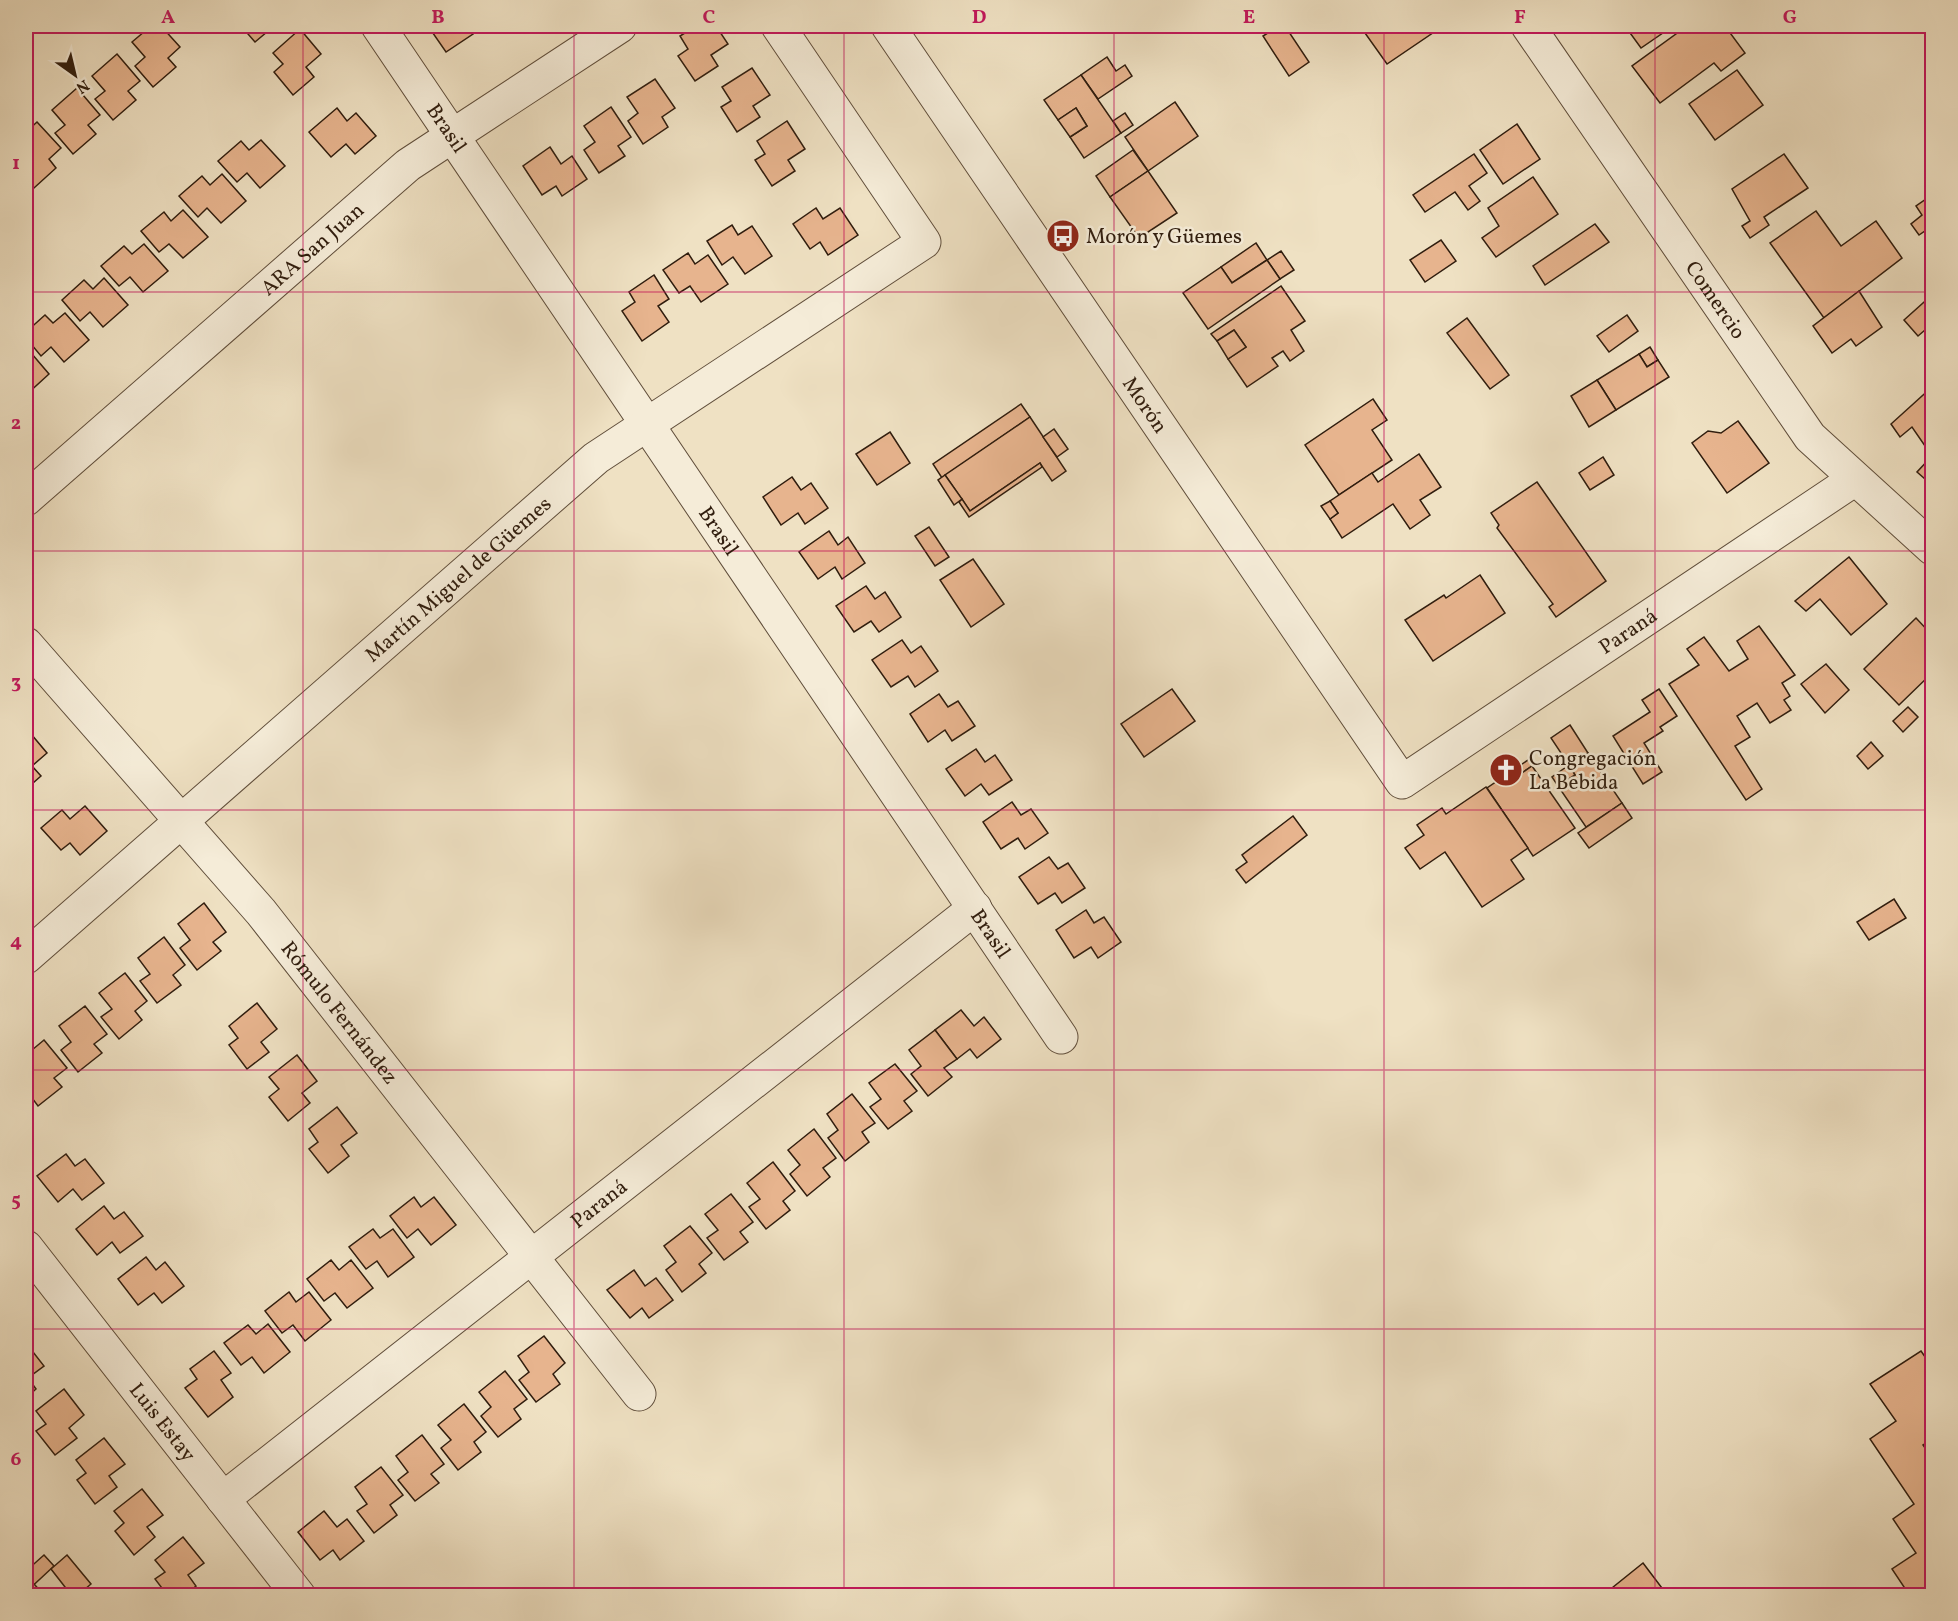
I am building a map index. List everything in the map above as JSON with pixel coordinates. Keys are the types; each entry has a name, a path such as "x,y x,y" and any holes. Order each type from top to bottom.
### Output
{"street":[{"name":"Brasil","path":"378,26 1061,1037"},
{"name":"ARA San Juan","path":"26,499 408,165 620,26"},
{"name":"Martín Miguel de Güemes","path":"26,957 596,458 924,242 778,26"},
{"name":"Morón","path":"888,26 1402,782"},
{"name":"Comercio","path":"1528,26 1810,437 1932,548"},
{"name":"Paraná","path":"1402,782 1855,479"},
{"name":"Rómulo Fernández","path":"26,644 261,912 639,1394"},
{"name":"Paraná","path":"223,1499 975,908"},
{"name":"Luis Estay","path":"26,1248 299,1596"}],"building":[{"path":"151,26 161,26 180,47 168,58 176,67 153,87 135,66 145,57 132,42"},
{"path":"241,26 274,26 255,42"},
{"path":"428,26 468,26 473,34 446,52"},
{"path":"696,26 716,26 728,44 711,55 718,66 695,81 678,56 688,49 680,36"},
{"path":"1279,26 1285,26 1309,62 1289,76 1263,36"},
{"path":"1360,26 1443,26 1387,64"},
{"path":"1625,26 1673,26 1641,48"},
{"path":"1687,26 1725,26 1745,53 1721,71 1714,63 1660,103 1632,66"},
{"path":"300,29 321,54 306,67 314,77 293,95 274,72 283,64 273,53"},
{"path":"117,54 140,81 128,91 136,100 113,120 95,99 105,91 92,76"},
{"path":"1107,57 1116,71 1125,65 1132,76 1098,99 1081,75"},
{"path":"752,68 770,95 753,106 760,117 737,132 721,107 731,101 722,87"},
{"path":"1737,70 1763,105 1715,140 1689,104"},
{"path":"1081,75 1121,133 1084,158 1070,137 1087,126 1076,108 1058,120 1044,100"},
{"path":"655,79 675,108 662,117 668,127 643,144 628,121 638,113 627,97"},
{"path":"77,88 100,115 88,125 96,134 73,154 55,133 65,125 52,110"},
{"path":"1175,102 1198,136 1148,171 1125,137"},
{"path":"611,107 631,137 618,146 625,156 599,173 584,150 595,142 584,126"},
{"path":"337,108 347,121 356,113 376,136 355,154 346,144 331,157 309,132"},
{"path":"1076,108 1087,126 1070,137 1058,120"},
{"path":"1125,113 1133,125 1121,133 1113,121"},
{"path":"787,121 805,149 788,160 795,171 772,186 755,160 765,154 757,141"},
{"path":"37,122 61,148 49,159 56,168 34,188 26,178 26,132"},
{"path":"1517,124 1540,159 1503,184 1480,150"},
{"path":"261,140 285,166 260,188 247,173 237,182 218,161 241,141 249,150"},
{"path":"550,147 561,164 572,156 587,179 562,196 556,186 542,195 523,166"},
{"path":"1133,150 1148,171 1110,197 1096,176"},
{"path":"1474,154 1487,173 1469,186 1480,201 1468,210 1455,192 1425,212 1413,195"},
{"path":"1784,154 1808,188 1764,217 1769,225 1750,238 1742,226 1750,221 1732,189"},
{"path":"1148,171 1177,213 1139,238 1110,197"},
{"path":"222,174 246,201 221,223 207,208 198,217 179,196 202,176 210,185"},
{"path":"1533,177 1558,214 1496,257 1482,238 1499,226 1488,208"},
{"path":"1932,195 1932,226 1919,235 1911,224 1922,215 1916,206"},
{"path":"816,208 823,219 840,208 858,235 828,255 820,242 810,249 793,224"},
{"path":"183,210 208,237 183,258 169,244 159,252 141,231 164,212 171,221"},
{"path":"1816,211 1841,246 1876,221 1902,258 1824,318 1770,243"},
{"path":"1595,224 1609,242 1545,285 1533,266"},
{"path":"732,225 738,235 752,226 772,256 745,274 733,257 722,265 707,241"},
{"path":"1441,240 1456,261 1425,282 1410,260"},
{"path":"1256,243 1267,260 1232,283 1221,267"},
{"path":"144,244 168,271 143,292 130,277 119,286 101,266 124,246 132,254"},
{"path":"1281,251 1294,270 1280,279 1267,260"},
{"path":"688,253 695,264 708,255 728,284 701,302 690,286 679,293 663,270"},
{"path":"1267,260 1280,279 1208,329 1183,293 1221,267 1232,283"},
{"path":"654,275 669,299 658,306 669,322 642,341 622,311 635,302 629,292"},
{"path":"104,278 128,305 103,327 90,312 80,321 62,300 84,280 93,289"},
{"path":"1281,286 1305,321 1291,330 1304,351 1290,361 1283,351 1272,358 1278,366 1247,387 1228,359 1246,347 1234,330 1217,341 1211,334"},
{"path":"1859,291 1882,327 1856,346 1851,339 1832,353 1813,326"},
{"path":"1932,295 1932,338 1925,330 1918,336 1904,320"},
{"path":"65,313 89,340 64,362 51,347 41,356 26,338 26,332 45,315 53,323"},
{"path":"1627,315 1638,331 1609,352 1597,336"},
{"path":"1467,318 1509,375 1490,389 1447,333"},
{"path":"1234,330 1246,347 1228,359 1217,341"},
{"path":"26,347 49,374 26,395"},
{"path":"1650,347 1658,360 1647,367 1639,354"},
{"path":"1639,354 1647,367 1658,360 1669,377 1616,410 1597,380"},
{"path":"1597,380 1616,410 1589,427 1571,396"},
{"path":"1932,387 1932,456 1912,427 1900,437 1891,424"},
{"path":"1373,399 1387,420 1372,430 1392,460 1339,495 1305,445"},
{"path":"1021,404 1030,417 942,478 933,464"},
{"path":"1030,417 1066,471 1052,481 1040,463 970,511 945,475"},
{"path":"1738,421 1769,463 1727,493 1692,443 1708,431 1721,433"},
{"path":"1054,429 1068,449 1057,457 1043,437"},
{"path":"890,432 910,463 877,485 856,454"},
{"path":"1419,454 1441,487 1420,500 1430,515 1410,529 1393,504 1342,538 1330,519 1338,513 1330,501 1372,473 1378,482"},
{"path":"1932,456 1932,485 1917,472"},
{"path":"1603,457 1614,475 1590,490 1579,473"},
{"path":"1040,463 1042,467 969,517 959,502 962,499 970,511"},
{"path":"945,475 962,499 954,505 938,480"},
{"path":"792,477 801,490 811,483 828,508 805,524 798,513 781,525 763,497"},
{"path":"1537,482 1606,581 1556,617 1549,607 1553,604 1497,528 1499,525 1491,513"},
{"path":"1330,501 1338,513 1330,519 1321,506"},
{"path":"929,527 949,557 935,566 915,536"},
{"path":"829,531 838,545 848,537 865,563 842,579 835,567 818,579 799,552"},
{"path":"1849,557 1887,604 1851,635 1820,599 1806,611 1795,601"},
{"path":"973,559 1004,604 971,627 940,580"},
{"path":"1480,575 1505,613 1433,661 1405,620 1444,595 1446,598"},
{"path":"866,586 875,599 885,592 901,617 879,632 871,621 854,632 836,606"},
{"path":"1916,618 1932,635 1932,673 1899,705 1864,669"},
{"path":"1759,626 1795,675 1782,683 1790,696 1784,700 1791,710 1770,723 1757,703 1737,716 1750,737 1735,746 1762,789 1746,800 1669,684 1699,665 1687,649 1704,637 1729,671 1748,659 1737,641"},
{"path":"902,640 911,653 921,646 938,671 915,687 908,676 891,687 872,660"},
{"path":"1826,664 1849,690 1825,713 1801,684"},
{"path":"1172,689 1195,721 1144,757 1121,724"},
{"path":"1659,689 1677,716 1660,727 1663,731 1644,743 1662,772 1643,784 1613,736 1650,712 1642,700"},
{"path":"939,694 948,707 958,701 975,726 952,741 945,730 928,742 910,714"},
{"path":"1908,707 1918,717 1903,732 1893,721"},
{"path":"1570,725 1588,753 1569,765 1551,738"},
{"path":"26,728 47,753 32,766 41,776 26,789"},
{"path":"1871,742 1883,756 1868,769 1857,756"},
{"path":"976,749 985,762 995,755 1012,780 989,795 981,784 965,796 946,769"},
{"path":"1588,753 1622,803 1586,827 1558,786 1575,775 1569,765"},
{"path":"1528,760 1532,766 1513,779 1509,773"},
{"path":"1569,765 1575,775 1558,786 1552,777"},
{"path":"1532,766 1575,828 1533,856 1487,788 1509,773 1513,779"},
{"path":"1486,787 1528,848 1511,860 1524,879 1482,907 1445,852 1420,869 1405,848 1424,835 1417,825 1442,808 1446,814"},
{"path":"1012,802 1021,815 1031,809 1048,833 1025,849 1018,838 1001,849 983,822"},
{"path":"1622,803 1632,818 1589,848 1578,833"},
{"path":"85,806 107,831 80,855 70,843 61,850 41,828 62,810 70,819"},
{"path":"1293,816 1307,835 1246,883 1236,870 1247,862 1242,855"},
{"path":"1049,857 1058,869 1068,863 1085,888 1062,903 1055,893 1038,904 1019,877"},
{"path":"1894,899 1906,918 1869,940 1857,922"},
{"path":"204,903 226,932 213,942 221,951 197,970 180,948 190,940 178,924"},
{"path":"1086,910 1094,923 1104,917 1121,942 1098,958 1091,947 1074,958 1056,930"},
{"path":"164,937 185,965 173,975 181,985 157,1003 140,981 150,974 138,958"},
{"path":"125,973 147,1001 135,1011 142,1020 119,1039 101,1017 112,1009 99,993"},
{"path":"257,1003 277,1029 261,1042 269,1052 247,1069 229,1045 238,1038 229,1026"},
{"path":"85,1006 107,1034 94,1044 102,1053 78,1072 61,1050 71,1042 59,1026"},
{"path":"961,1010 974,1026 984,1017 1001,1039 977,1058 970,1049 957,1059 935,1030"},
{"path":"935,1030 957,1059 944,1068 952,1077 928,1096 911,1074 921,1066 909,1050"},
{"path":"44,1040 67,1068 54,1078 62,1087 38,1106 26,1090 26,1080 31,1076 26,1069 26,1055"},
{"path":"297,1055 317,1081 302,1093 310,1103 288,1121 269,1097 279,1089 269,1077"},
{"path":"895,1064 917,1091 904,1101 912,1111 888,1129 870,1107 881,1099 869,1083"},
{"path":"852,1094 875,1123 862,1132 869,1142 845,1161 828,1138 838,1130 827,1114"},
{"path":"337,1107 357,1133 341,1145 349,1156 328,1173 309,1149 318,1142 309,1129"},
{"path":"814,1129 836,1158 823,1168 830,1177 807,1196 790,1174 800,1165 788,1150"},
{"path":"66,1154 75,1166 85,1159 104,1183 82,1200 73,1189 58,1202 37,1176"},
{"path":"773,1162 795,1191 783,1201 790,1210 766,1229 749,1207 760,1199 747,1183"},
{"path":"731,1194 753,1222 740,1232 748,1242 724,1260 707,1238 718,1230 705,1214"},
{"path":"414,1197 421,1207 434,1197 456,1225 431,1245 418,1229 407,1238 390,1216"},
{"path":"104,1206 114,1219 124,1212 143,1236 120,1253 112,1242 97,1255 76,1229"},
{"path":"690,1226 712,1253 699,1264 706,1273 682,1292 666,1270 676,1262 664,1246"},
{"path":"373,1229 380,1238 393,1229 414,1257 388,1277 377,1261 366,1269 349,1247"},
{"path":"146,1257 156,1270 165,1262 184,1286 162,1303 154,1293 138,1305 118,1279"},
{"path":"331,1260 339,1270 351,1260 373,1288 347,1308 335,1293 324,1301 307,1279"},
{"path":"634,1270 645,1286 656,1278 673,1300 649,1318 642,1308 630,1318 607,1290"},
{"path":"289,1292 296,1302 309,1292 331,1320 305,1341 293,1325 282,1333 265,1311"},
{"path":"268,1324 290,1352 264,1373 252,1357 241,1365 224,1343 248,1325 256,1334"},
{"path":"544,1336 565,1363 553,1374 560,1384 536,1402 519,1380 529,1372 518,1356"},
{"path":"26,1343 44,1366 28,1378 36,1389 26,1398"},
{"path":"214,1351 231,1373 221,1380 233,1397 208,1417 185,1388 197,1379 190,1369"},
{"path":"1921,1351 1932,1367 1932,1389 1925,1429 1932,1439 1923,1445 1932,1458 1932,1585 1918,1596 1910,1596 1892,1569 1916,1553 1893,1519 1914,1504 1870,1439 1896,1421 1870,1384"},
{"path":"505,1371 527,1399 514,1409 521,1419 498,1437 481,1416 491,1407 479,1392"},
{"path":"64,1389 84,1415 69,1428 77,1438 55,1455 36,1431 46,1424 36,1411"},
{"path":"464,1404 486,1432 474,1442 481,1452 458,1470 441,1448 451,1440 438,1425"},
{"path":"422,1435 444,1464 431,1474 439,1483 415,1501 398,1480 408,1472 396,1456"},
{"path":"104,1438 125,1464 109,1476 117,1487 95,1504 77,1480 86,1473 76,1460"},
{"path":"381,1467 403,1495 390,1505 397,1515 374,1533 357,1511 367,1504 355,1487"},
{"path":"142,1489 163,1515 147,1527 155,1537 134,1555 115,1531 124,1523 114,1511"},
{"path":"324,1511 337,1527 347,1519 364,1541 340,1560 333,1550 320,1560 298,1532"},
{"path":"183,1537 204,1563 188,1575 196,1586 184,1596 168,1596 155,1579 165,1572 155,1560"},
{"path":"44,1555 54,1566 26,1592 26,1571"},
{"path":"67,1555 91,1584 77,1596 72,1596 51,1569"},
{"path":"1643,1563 1668,1596 1602,1596"},
{"path":"34,1584 45,1596 26,1596 26,1592"}],"place":[{"name":"Morón y Güemes","path":"1063,236"},
{"name":"Congregación La Bebida","path":"1506,770"}]}
